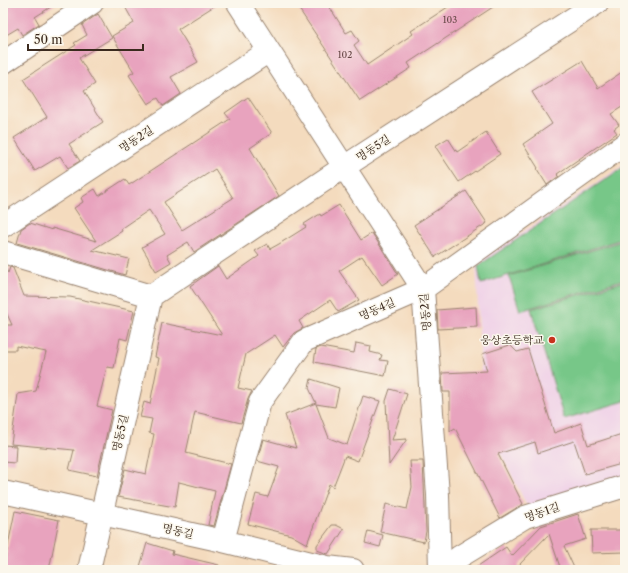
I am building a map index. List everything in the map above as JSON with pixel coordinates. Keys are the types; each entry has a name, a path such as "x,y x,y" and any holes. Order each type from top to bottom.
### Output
{"street":[{"path":"3,63 92,3"},
{"name":"명동2길","path":"238,3 424,289 438,495 440,570"},
{"name":"명동5길","path":"89,570 151,296 344,167 597,3"},
{"name":"명동2길","path":"3,226 269,51"},
{"name":"명동4길","path":"223,541 260,402 304,341 424,289 625,144"},
{"path":"3,252 151,296"},
{"name":"명동1길","path":"449,570 459,557 525,517 625,486"},
{"name":"명동길","path":"3,492 223,541 326,568 353,570"}],"shaded area":[{"name":"웅상초등학교","path":"625,164 625,481 529,510 483,418 476,263"}],"green space":[{"path":"625,166 625,238 481,284 478,266"},
{"path":"625,240 625,279 520,311 509,276"},
{"path":"625,281 625,401 564,419 531,309"}],"building":[{"path":"3,3 57,3 35,17 39,24 22,35 18,28 3,37"},
{"path":"123,3 219,3 178,29 198,62 171,77 181,94 163,106 158,98 148,104 129,75 134,72 112,36 134,23"},
{"path":"295,3 327,3 346,33 352,30 359,41 354,45 367,65 413,34 411,31 454,3 499,3 408,63 411,68 360,101"},
{"path":"98,14 112,38 79,58 95,84 84,91 103,122 69,144 80,161 68,168 60,156 35,171 14,138 47,117 23,79 76,45 74,43 87,35 82,25"},
{"path":"582,61 598,88 625,70 625,105 611,114 619,125 614,129 617,133 557,174 559,176 547,185 523,144 552,124 532,92"},
{"path":"248,97 272,133 250,148 279,196 194,252 188,242 167,255 171,262 156,271 142,247 165,234 149,210 121,229 122,231 92,250 129,259 125,275 17,243 21,229 30,223 96,241 74,208 83,202 81,198 95,189 99,196 125,179 129,185 230,119 225,113","holes":["215,169 233,198 182,230 164,202"]},
{"path":"486,132 500,154 459,182 435,146 448,138 457,152"},
{"path":"466,191 487,223 435,257 414,225"},
{"path":"339,205 361,240 372,233 398,274 382,285 362,256 339,271 359,300 338,312 330,300 299,321 303,328 294,333 283,347 275,335 246,354 238,388 252,391 241,423 195,412 186,453 231,464 214,526 208,525 215,491 179,482 175,507 118,497 125,469 146,474 154,434 149,433 152,419 140,417 144,402 150,404 159,358 155,357 162,323 222,335 190,286 218,266 226,279 259,256 255,251 267,244 270,249 306,227 304,224"},
{"path":"3,265 8,273 10,267 13,268 24,296 70,297 134,311 127,340 120,338 114,368 107,367 97,406 112,410 97,476 69,470 74,450 11,444 18,394 36,391 46,352 16,346 16,350 3,350 3,325 12,325 3,305"},
{"path":"476,307 477,327 438,329 437,310"},
{"path":"356,343 371,346 370,352 382,355 380,360 388,361 385,376 314,362 316,349 321,347 354,353"},
{"path":"510,345 517,352 528,349 554,433 581,423 588,445 625,433 625,463 585,474 574,441 538,453 535,442 498,454 523,504 500,518 455,428 450,431 450,392 443,392 442,373 487,371 482,354"},
{"path":"311,379 339,388 335,407 316,404 329,438 347,445 363,396 380,401 358,461 345,456 333,487 329,484 307,544 291,535 248,524 256,494 268,497 279,467 257,461 263,439 296,448 285,415 316,403 309,388"},
{"path":"390,389 407,394 392,440 407,439 389,465 386,401"},
{"path":"3,445 16,446 15,463 3,462"},
{"path":"410,461 423,461 426,531 424,542 380,532 386,504 407,509 412,487"},
{"path":"15,511 59,520 49,570 3,570"},
{"path":"578,514 586,539 564,546 575,570 561,570 549,534 518,566 521,570 472,570 506,547 512,556 541,526"},
{"path":"332,525 336,525 344,529 328,554 317,550 317,545"},
{"path":"591,530 625,530 625,552 592,553"},
{"path":"368,531 383,535 380,547 365,543"},
{"path":"147,543 173,551 172,554 219,565 219,570 139,570"}],"place":[{"name":"웅상초등학교","path":"552,340"}]}
